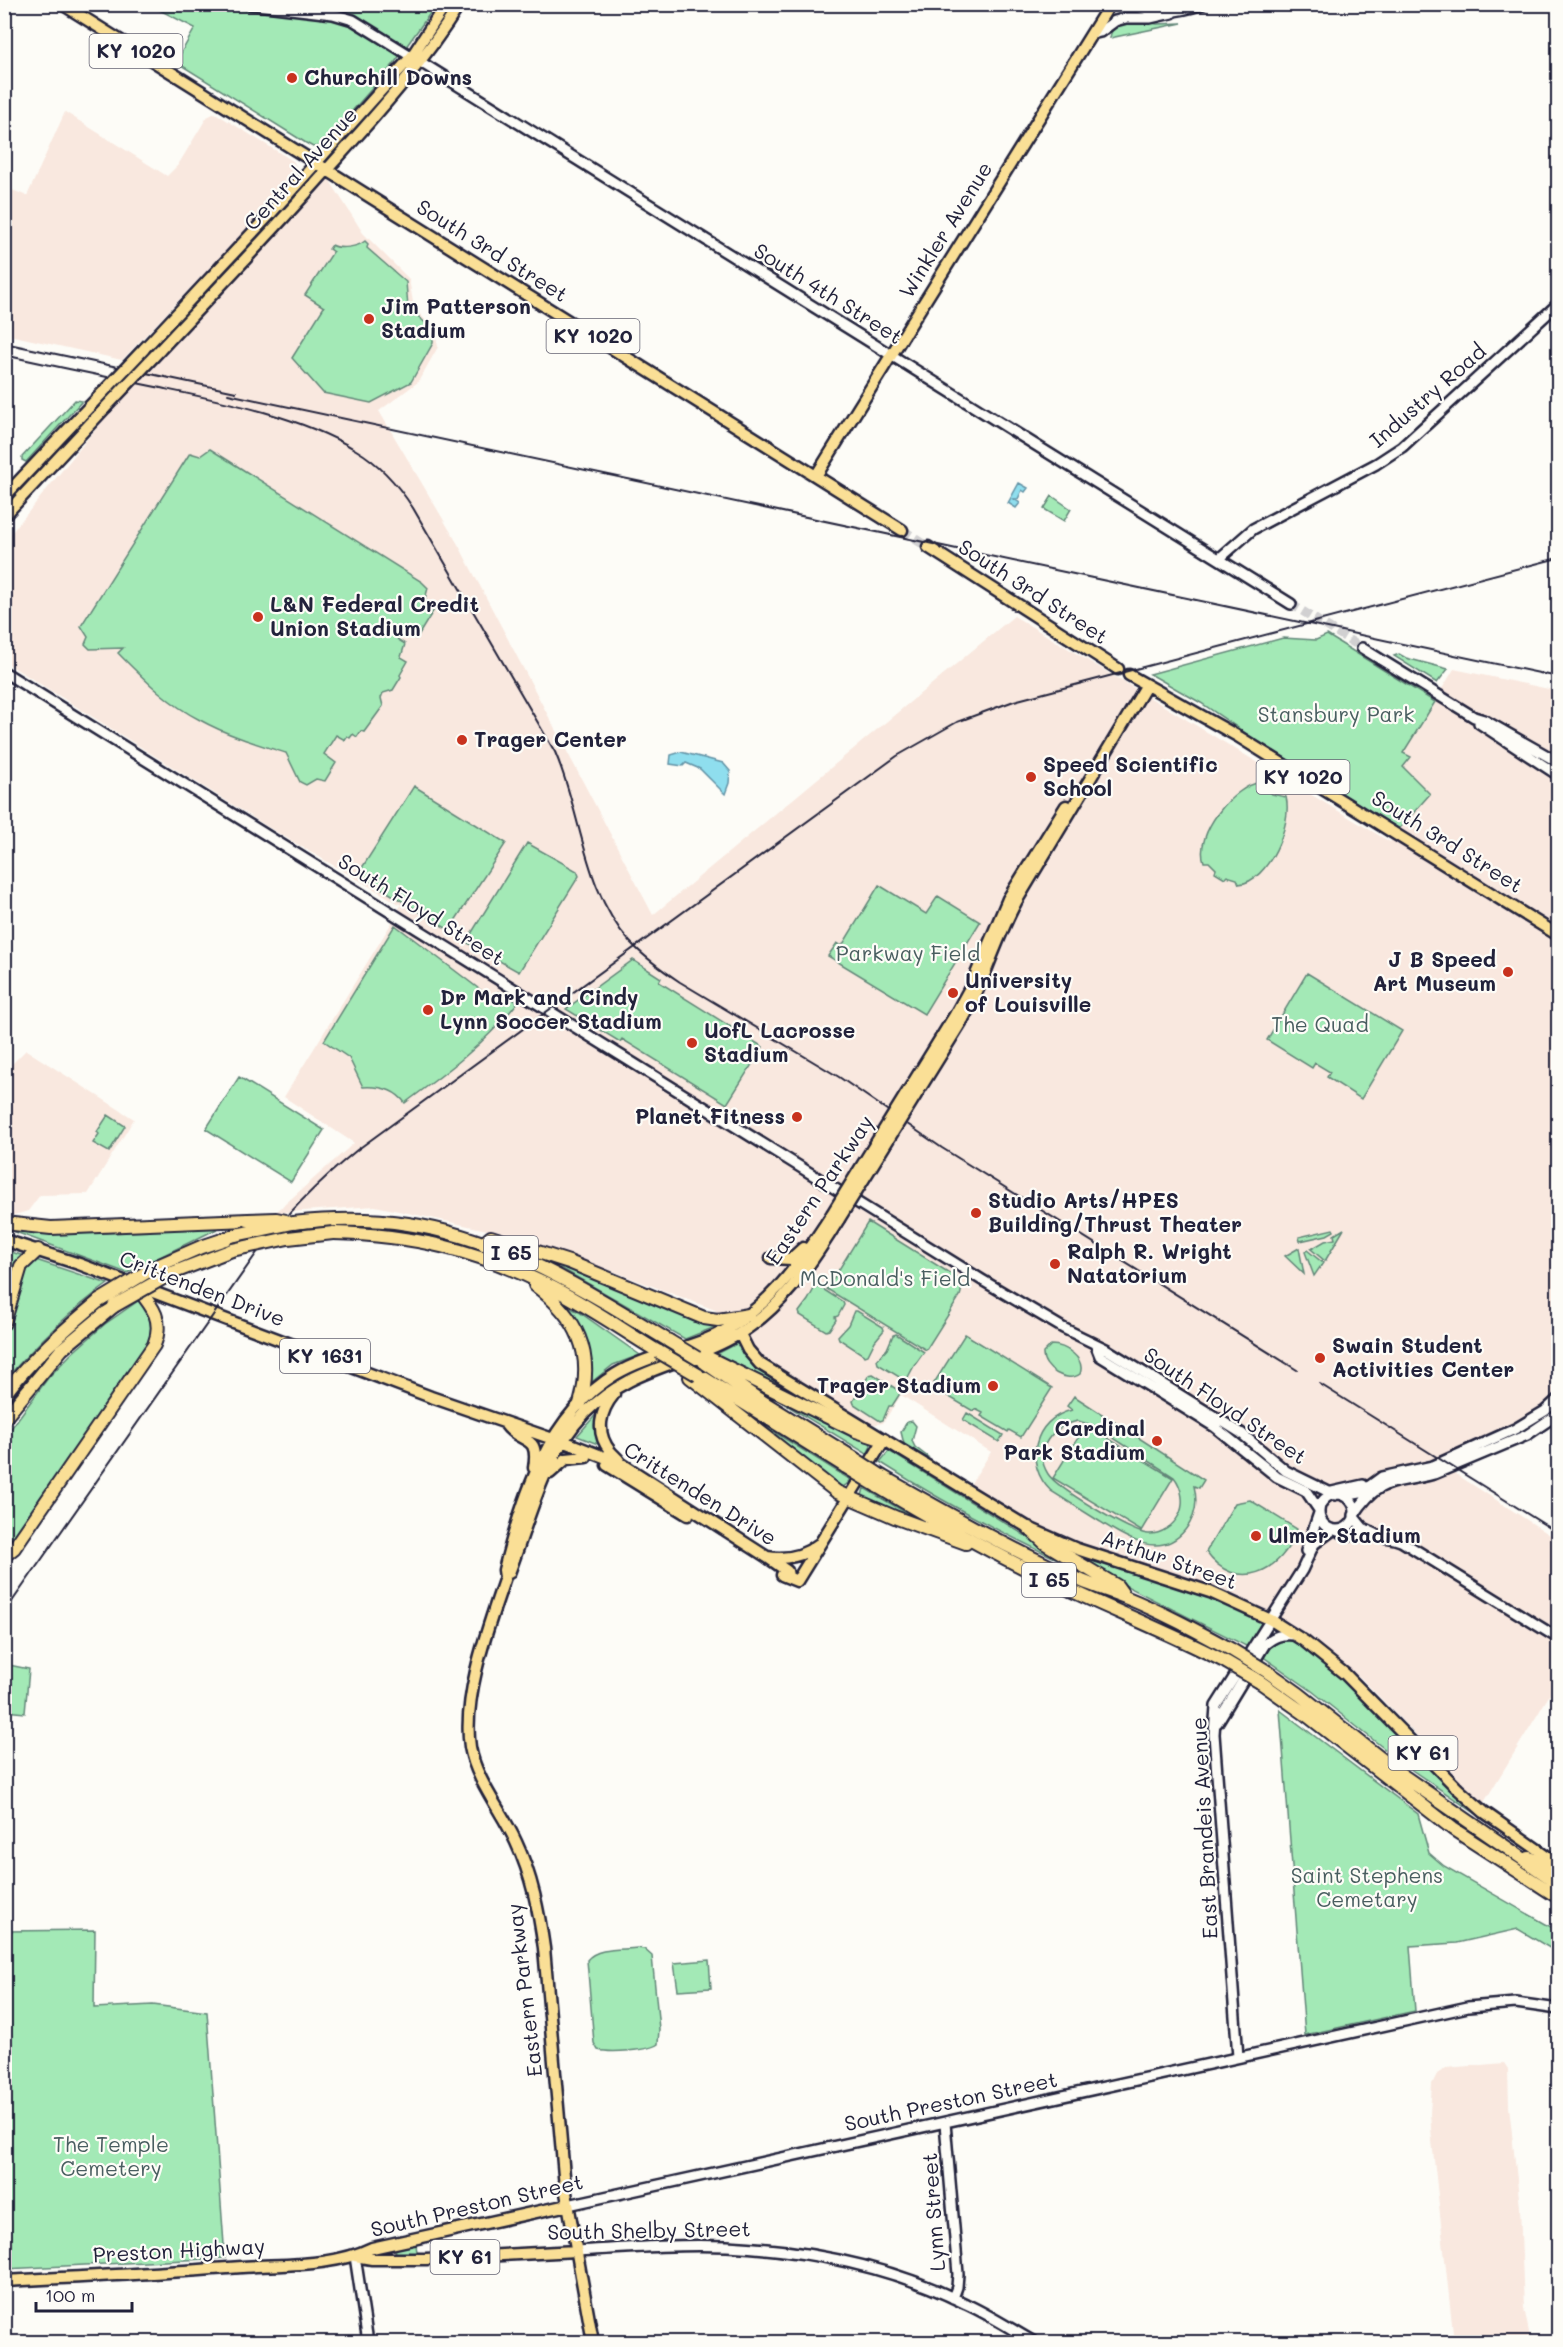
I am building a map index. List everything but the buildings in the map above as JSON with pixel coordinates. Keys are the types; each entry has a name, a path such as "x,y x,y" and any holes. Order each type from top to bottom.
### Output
{"highway":[{"path":"4,1223 51,1228 276,1219 293,1223"},
{"name":"I 65","path":"4,1395 26,1367 61,1332 99,1300 155,1267 201,1247 240,1234 293,1223 344,1220 408,1224 436,1229 512,1254 556,1275 697,1358 709,1358 755,1397 849,1462 984,1546 1052,1581 1229,1656"},
{"name":"I 65","path":"4,1419 51,1359 114,1306 172,1273 232,1250 288,1238 333,1233 373,1234 438,1244 476,1254 563,1293 694,1376 849,1462"},
{"path":"483,1244 491,1237 532,1249 601,1274 704,1318 750,1320"},
{"path":"4,1323 21,1266 38,1250"},
{"path":"509,1268 553,1298 577,1333 586,1367 585,1386 580,1404"},
{"path":"4,1556 14,1548 154,1345 159,1328 158,1319 153,1306 134,1284"},
{"path":"719,1367 856,1431 884,1440"},
{"path":"694,1376 743,1421 837,1492 947,1537 984,1546"},
{"name":"I 65","path":"880,1482 1084,1582 1125,1597 1195,1629 1229,1656 1299,1694 1399,1773 1558,1883"},
{"path":"1029,1528 1045,1543 1117,1586 1125,1597"},
{"name":"I 65","path":"1264,1677 1304,1713 1453,1829 1558,1897"},
{"path":"1516,1853 1558,1868"}],"main road":[{"name":"South 3rd Street","path":"62,4 902,530"},
{"name":"South 4th Street","path":"247,4 345,16 1291,604"},
{"name":"Central Avenue","path":"4,497 315,164 411,56 446,4"},
{"name":"Central Avenue","path":"4,516 326,171 421,62 460,4"},
{"name":"Winkler Avenue","path":"816,476 1110,4"},
{"path":"1131,4 1156,12 1172,13"},
{"path":"1092,34 1101,32 1115,21 1126,18 1150,18 1203,4"},
{"name":"Industry Road","path":"1220,558 1253,529 1363,472 1402,447 1558,304"},
{"name":"South 3rd Street","path":"928,547 1118,669"},
{"path":"1362,648 1474,717 1484,720 1558,762"},
{"name":"South Floyd Street","path":"4,672 982,1280 1096,1346 1107,1350 1241,1433 1286,1471 1335,1494"},
{"name":"South 3rd Street","path":"1129,675 1239,737 1558,935"},
{"name":"Eastern Parkway","path":"559,1442 561,1426 580,1404 617,1373 715,1336 750,1320 784,1298 814,1258 836,1216 959,1017 1008,899 1076,790 1089,778 1146,686"},
{"path":"1474,717 1480,724 1558,775"},
{"name":"Eastern Parkway","path":"593,2343 568,2205 544,1948 538,1910 521,1853 470,1749 471,1700 478,1665 505,1577 504,1570 516,1525 559,1442 586,1412 624,1384 645,1372 716,1346 740,1334 823,1229 836,1216"},
{"path":"771,1258 788,1260 794,1258 823,1229"},
{"name":"Crittenden Drive","path":"4,1240 134,1284 431,1397 622,1464 767,1557 793,1578"},
{"name":"Arthur Street","path":"740,1334 748,1350 760,1364 1029,1528 1077,1549 1210,1592 1271,1620 1324,1656 1345,1674 1467,1798 1506,1829 1558,1864"},
{"name":"South Floyd Street","path":"1096,1346 1100,1356 1209,1423 1277,1478 1306,1491 1319,1512"},
{"path":"622,1464 604,1441 600,1426 606,1405 624,1384"},
{"path":"1381,1536 1350,1535 1324,1525 1319,1512 1325,1500 1335,1494 1379,1479 1433,1466 1515,1429 1545,1411 1558,1399"},
{"path":"1334,1530 1346,1527 1370,1493 1380,1486 1394,1481 1434,1474 1527,1435 1558,1414"},
{"path":"504,1422 511,1431 525,1437 534,1446 539,1479"},
{"path":"793,1578 822,1542 884,1440"},
{"name":"Crittenden Drive","path":"559,1442 586,1457 609,1466 774,1569 793,1578"},
{"path":"539,1479 564,1460 572,1457 586,1457"},
{"path":"1335,1494 1360,1493 1379,1479"},
{"path":"1335,1494 1351,1502 1354,1516 1364,1528 1381,1536 1405,1542 1558,1638"},
{"name":"East Brandeis Avenue","path":"1293,1583 1319,1512"},
{"name":"East Brandeis Avenue","path":"1238,2057 1214,1734 1216,1706 1302,1570 1314,1544 1334,1530"},
{"path":"767,1557 791,1557 812,1549 822,1542"},
{"path":"1214,1734 1221,1714 1258,1653 1274,1637 1283,1634 1293,1635"},
{"name":"South Preston Street","path":"355,2256 372,2248 1480,2005 1516,2003 1558,2009"},
{"name":"Lynn Street","path":"945,2122 958,2274 953,2298"},
{"name":"South Shelby Street","path":"355,2256 372,2259 426,2259 692,2246 768,2249 861,2266 905,2279 953,2298 999,2321 1034,2343"},
{"path":"355,2256 369,2343"},
{"name":"Preston Highway","path":"4,2281 264,2266 355,2256"}],"shaded area":[{"path":"65,112 167,176 178,165 207,117 215,113 293,161 298,169 254,221 122,360 5,334 5,187 27,196"},
{"name":"University of Louisville","path":"327,176 363,233 409,279 414,308 435,330 438,347 418,382 379,411 459,546 653,915 1014,616 1390,842 1430,794 1402,767 1403,753 1454,669 1558,691 1558,1387 1549,1398 1558,1406 1527,1429 1442,1465 1558,1540 1558,1681 1483,1804 1361,1678 1264,1609 1203,1585 1054,1535 968,1488 991,1452 901,1395 883,1423 871,1425 774,1367 757,1354 715,1310 610,1270 487,1230 375,1206 275,1213 354,1143 284,1097 401,905 268,827 5,662 4,542 108,414"},
{"path":"26,1050 134,1119 88,1194 40,1195 28,1211 11,1216 5,1214 5,1071"},
{"path":"1504,2063 1508,2069 1509,2106 1520,2207 1524,2308 1531,2342 1454,2342 1432,2141 1430,2113 1432,2084 1437,2074 1446,2068"},
{"path":"1558,2329 1558,2342 1536,2342 1545,2337"}],"green space":[{"name":"Churchill Downs","path":"150,5 436,5 393,65 321,146 313,147 176,62 195,28"},
{"path":"1138,20 1157,24 1182,23 1110,38 1116,26"},
{"name":"Jim Patterson Stadium","path":"365,241 368,244 367,248 406,282 408,307 433,330 433,343 411,382 371,403 323,393 292,358 324,307 305,295 333,252 329,249 332,245 349,247"},
{"path":"212,283 214,286 164,339 161,336"},
{"path":"75,400 82,401 26,462 22,460 22,457"},
{"path":"86,416 88,419 5,508 5,502"},
{"name":"L&N Federal Credit Union Stadium","path":"210,449 422,582 428,588 425,599 435,608 416,639 401,632 397,639 405,644 401,657 408,661 401,677 393,690 383,693 381,698 383,706 364,732 361,731 357,737 353,734 350,738 347,736 345,740 336,735 324,754 336,763 325,781 316,779 306,785 300,782 286,753 242,739 188,714 156,690 118,653 123,648 90,649 85,644 88,637 81,626 190,453 200,456"},
{"path":"1052,496 1071,509 1064,521 1044,509"},
{"name":"Stansbury Park","path":"1327,635 1435,702 1403,753 1411,757 1403,767 1430,794 1399,829 1201,703 1150,674 1283,638 1316,640"},
{"path":"1399,654 1448,669 1437,683 1394,656"},
{"path":"1261,782 1272,794 1286,797 1286,822 1276,850 1268,863 1250,881 1239,884 1237,879 1227,876 1225,878 1215,872 1216,869 1209,862 1204,862 1202,851 1210,825 1218,813 1239,792 1250,785"},
{"path":"414,786 506,843 449,930 358,874"},
{"path":"527,843 577,871 579,876 519,972 466,942"},
{"name":"Parkway Field","path":"879,885 926,914 938,896 980,922 924,1014 828,956 837,943 842,946"},
{"name":"Dr Mark and Cindy Lynn Soccer Stadium","path":"395,925 487,995 486,998 491,1001 498,992 518,1002 479,1044 405,1103 397,1094 387,1089 363,1087 349,1058 324,1041"},
{"name":"UofL Lacrosse Stadium","path":"633,960 661,978 659,982 763,1047 727,1104 622,1039 620,1042 566,1009"},
{"name":"The Quad","path":"1307,973 1402,1031 1361,1099 1327,1077 1330,1072 1315,1063 1312,1068 1267,1040"},
{"path":"239,1077 324,1130 291,1182 206,1129"},
{"path":"108,1115 125,1126 109,1152 93,1143"},
{"name":"McDonald's Field","path":"868,1222 956,1277 960,1284 960,1296 926,1350 827,1289"},
{"path":"223,1226 127,1273 10,1230"},
{"path":"1333,1229 1334,1231 1327,1235 1300,1241 1299,1237"},
{"path":"1344,1229 1325,1261 1311,1249 1325,1241 1335,1239 1334,1235"},
{"path":"1299,1248 1304,1274 1285,1256"},
{"path":"5,1250 24,1256 5,1301"},
{"path":"1307,1250 1323,1263 1314,1276 1305,1252"},
{"path":"33,1259 108,1284 53,1329 5,1380 5,1334 23,1268"},
{"path":"545,1259 720,1325 685,1339"},
{"path":"818,1286 843,1302 844,1305 835,1317 836,1320 826,1331 800,1315 799,1312 815,1287"},
{"path":"141,1299 147,1304 155,1335 5,1552 4,1438 48,1378 70,1355 105,1324"},
{"path":"565,1305 579,1312 640,1355 613,1365 588,1385"},
{"path":"854,1311 883,1327 884,1330 868,1355 865,1356 839,1339 838,1336 848,1325"},
{"path":"896,1334 924,1352 907,1379 904,1380 878,1364 877,1360 887,1349 893,1335"},
{"name":"Trager Stadium","path":"965,1334 1052,1388 1021,1437 981,1416 983,1413 975,1409 973,1411 946,1395 948,1392 934,1383"},
{"path":"740,1342 750,1363 837,1417 713,1356"},
{"path":"1051,1345 1068,1350 1077,1358 1081,1368 1080,1374 1075,1377 1062,1376 1051,1369 1043,1353"},
{"path":"873,1374 901,1392 892,1406 889,1406 883,1420 880,1421 854,1404 853,1401 860,1390 863,1390 862,1387 869,1375"},
{"path":"1074,1396 1204,1480 1199,1488 1194,1486 1196,1504 1194,1515 1189,1525 1175,1539 1165,1544 1153,1545 1131,1539 1051,1491 1042,1480 1035,1456 1036,1444 1048,1423 1072,1410 1067,1406","holes":["1078,1421 1095,1426 1177,1481 1181,1491 1181,1511 1167,1529 1149,1534 1128,1527 1080,1499 1054,1481 1048,1474 1042,1456 1053,1433"]},
{"path":"779,1398 870,1441 871,1446 867,1454 778,1400"},
{"path":"600,1410 603,1446 577,1436"},
{"name":"Trager Stadium","path":"967,1413 1003,1435 999,1442 963,1420"},
{"path":"750,1417 851,1480 841,1488"},
{"path":"912,1421 916,1426 912,1441 915,1447 928,1457 923,1458 904,1444 901,1432 907,1422"},
{"path":"1086,1425 1173,1478 1141,1531 1053,1478"},
{"path":"889,1451 1079,1569 928,1492 880,1462"},
{"path":"864,1488 922,1522 864,1500 862,1496"},
{"name":"Ulmer Stadium","path":"1250,1500 1297,1529 1281,1557 1258,1572 1244,1575 1231,1572 1218,1565 1206,1552 1235,1503"},
{"path":"1052,1544 1195,1590 1263,1624 1248,1647 1124,1585"},
{"path":"1290,1638 1312,1651 1535,1854 1406,1766 1312,1691 1262,1656 1273,1644"},
{"path":"4,1664 29,1669 25,1713 5,1711"},
{"name":"Saint Stephens Cemetary","path":"1280,1710 1418,1814 1429,1853 1444,1866 1558,1931 1558,1953 1518,1929 1457,1943 1410,1946 1415,2011 1305,2035"},
{"name":"The Temple Cemetery","path":"95,1930 94,2008 153,2005 207,2012 225,2258 5,2269 5,1931"},
{"path":"644,1949 652,1956 659,2029 658,2044 629,2051 598,2050 594,2043 587,1960 603,1951"},
{"path":"709,1960 711,1988 678,1990 674,1963"},
{"path":"416,2244 417,2253 398,2254 395,2251 397,2248"}],"water":[{"path":"1019,483 1028,488 1025,492 1022,490 1018,499 1014,499 1020,503 1016,508 1008,503"},
{"path":"681,752 723,763 730,771 725,794 700,769 686,763 683,766 670,764 671,755"}],"tunnel":[{"path":"902,530 928,547"},
{"path":"1291,604 1362,648"}],"railway":[{"path":"4,343 236,392"},
{"path":"4,355 214,399 264,412 335,438 381,468 413,508 555,752 602,899 614,921 636,948 680,982 839,1077 942,1148 1297,1370"},
{"path":"228,394 1558,677"},
{"path":"4,1613 256,1254 279,1225 316,1186 357,1150 897,756 957,722 1014,701 1558,558"},
{"path":"1320,1384 1558,1533"}],"place":[{"name":"Churchill Downs","path":"292,78"},
{"name":"Jim Patterson Stadium","path":"369,319"},
{"name":"L&N Federal Credit Union Stadium","path":"258,617"},
{"name":"Trager Center","path":"462,740"},
{"name":"Speed Scientific School","path":"1031,777"},
{"name":"J B Speed Art Museum","path":"1508,972"},
{"name":"University of Louisville","path":"953,993"},
{"name":"Dr Mark and Cindy Lynn Soccer Stadium","path":"428,1010"},
{"name":"UofL Lacrosse Stadium","path":"692,1043"},
{"name":"Planet Fitness","path":"797,1117"},
{"name":"Studio Arts/HPES Building/Thrust Theater","path":"976,1213"},
{"name":"Ralph R. Wright Natatorium","path":"1055,1264"},
{"name":"Swain Student Activities Center","path":"1320,1358"},
{"name":"Trager Stadium","path":"993,1386"},
{"name":"Cardinal Park Stadium","path":"1157,1441"},
{"name":"Ulmer Stadium","path":"1256,1536"}]}
